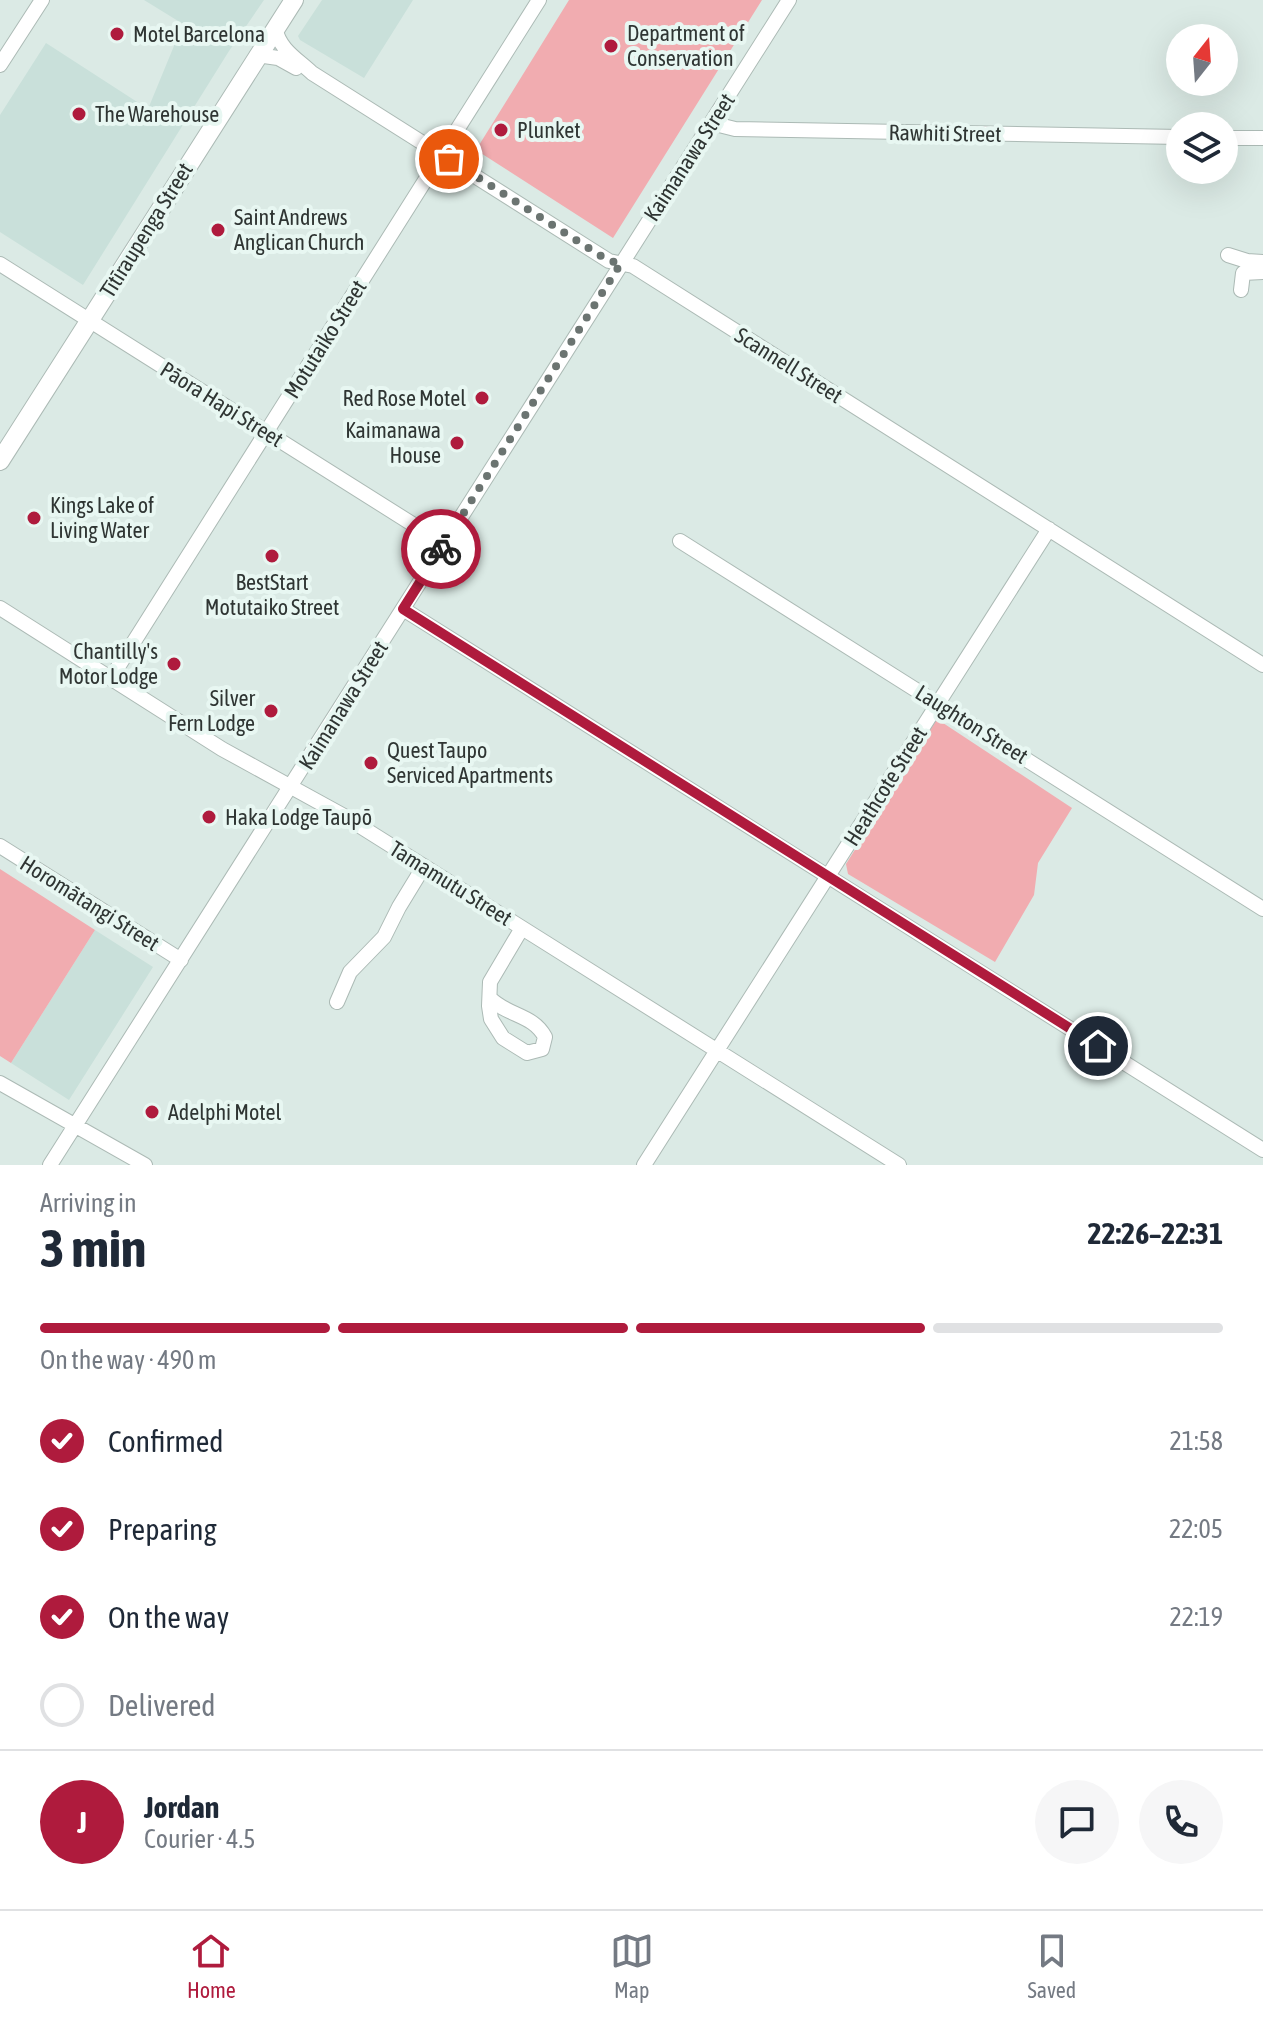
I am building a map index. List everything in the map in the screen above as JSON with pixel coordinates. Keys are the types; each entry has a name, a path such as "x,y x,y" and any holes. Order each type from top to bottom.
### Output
{"main road":[{"name":"Tītīraupenga Street","path":"0,461 294,0"}],"street":[{"path":"0,65 42,0"},
{"name":"Motutaiko Street","path":"111,678 539,0"},
{"name":"Kaimanawa Street","path":"50,1165 789,0"},
{"name":"Scannell Street","path":"275,28 278,42 312,73 609,261 633,266 1263,665"},
{"name":"Scannell Street","path":"257,55 278,58 312,73"},
{"name":"Rawhiti Street","path":"711,123 735,129 1166,137"},
{"path":"1238,138 1263,138"},
{"path":"1228,255 1263,262"},
{"name":"Pāora Hapi Street","path":"0,264 444,544"},
{"path":"1241,290 1243,273 1263,272"},
{"name":"Heathcote Street","path":"644,1165 1049,529"},
{"name":"Laughton Street","path":"680,541 1263,909"},
{"name":"Tamamutu Street","path":"0,608 222,749 291,786 424,866 899,1165"},
{"path":"403,609 1263,1150"},
{"name":"Horomātangi Street","path":"0,846 181,960"},
{"path":"337,1002 350,972 384,937 424,866"},
{"path":"490,998 490,982 522,928"},
{"path":"0,1083 145,1165"}],"shaded area":[{"path":"144,0 264,0 83,285 0,232 0,115 46,43 148,109 183,24"},
{"path":"322,0 413,0 364,78 300,40 298,36"},
{"path":"569,0 762,0 613,238 476,150"},
{"path":"937,719 1072,808 1038,863 1034,895 995,962 848,874 846,864"},
{"path":"0,869 95,930 11,1063 0,1056"},
{"path":"95,930 153,967 69,1100 11,1063"}],"way so far":[{"path":"441,549 621,263 609,261 449,159"}],"place":[{"name":"Motel Barcelona","path":"117,34"},
{"name":"Department of Conservation","path":"611,46"},
{"name":"The Warehouse","path":"79,114"},
{"name":"Plunket","path":"501,130"},
{"name":"Saint Andrews Anglican Church","path":"218,230"},
{"name":"Red Rose Motel","path":"482,398"},
{"name":"Kaimanawa House","path":"457,443"},
{"name":"Kings Lake of Living Water","path":"34,518"},
{"name":"BestStart Motutaiko Street","path":"272,556"},
{"name":"Chantilly's Motor Lodge","path":"174,664"},
{"name":"Silver Fern Lodge","path":"271,711"},
{"name":"Quest Taupo Serviced Apartments","path":"371,763"},
{"name":"Haka Lodge Taupō","path":"209,817"},
{"name":"Adelphi Motel","path":"152,1112"}],"route":[{"path":"441,549 403,609 1098,1046"}]}
